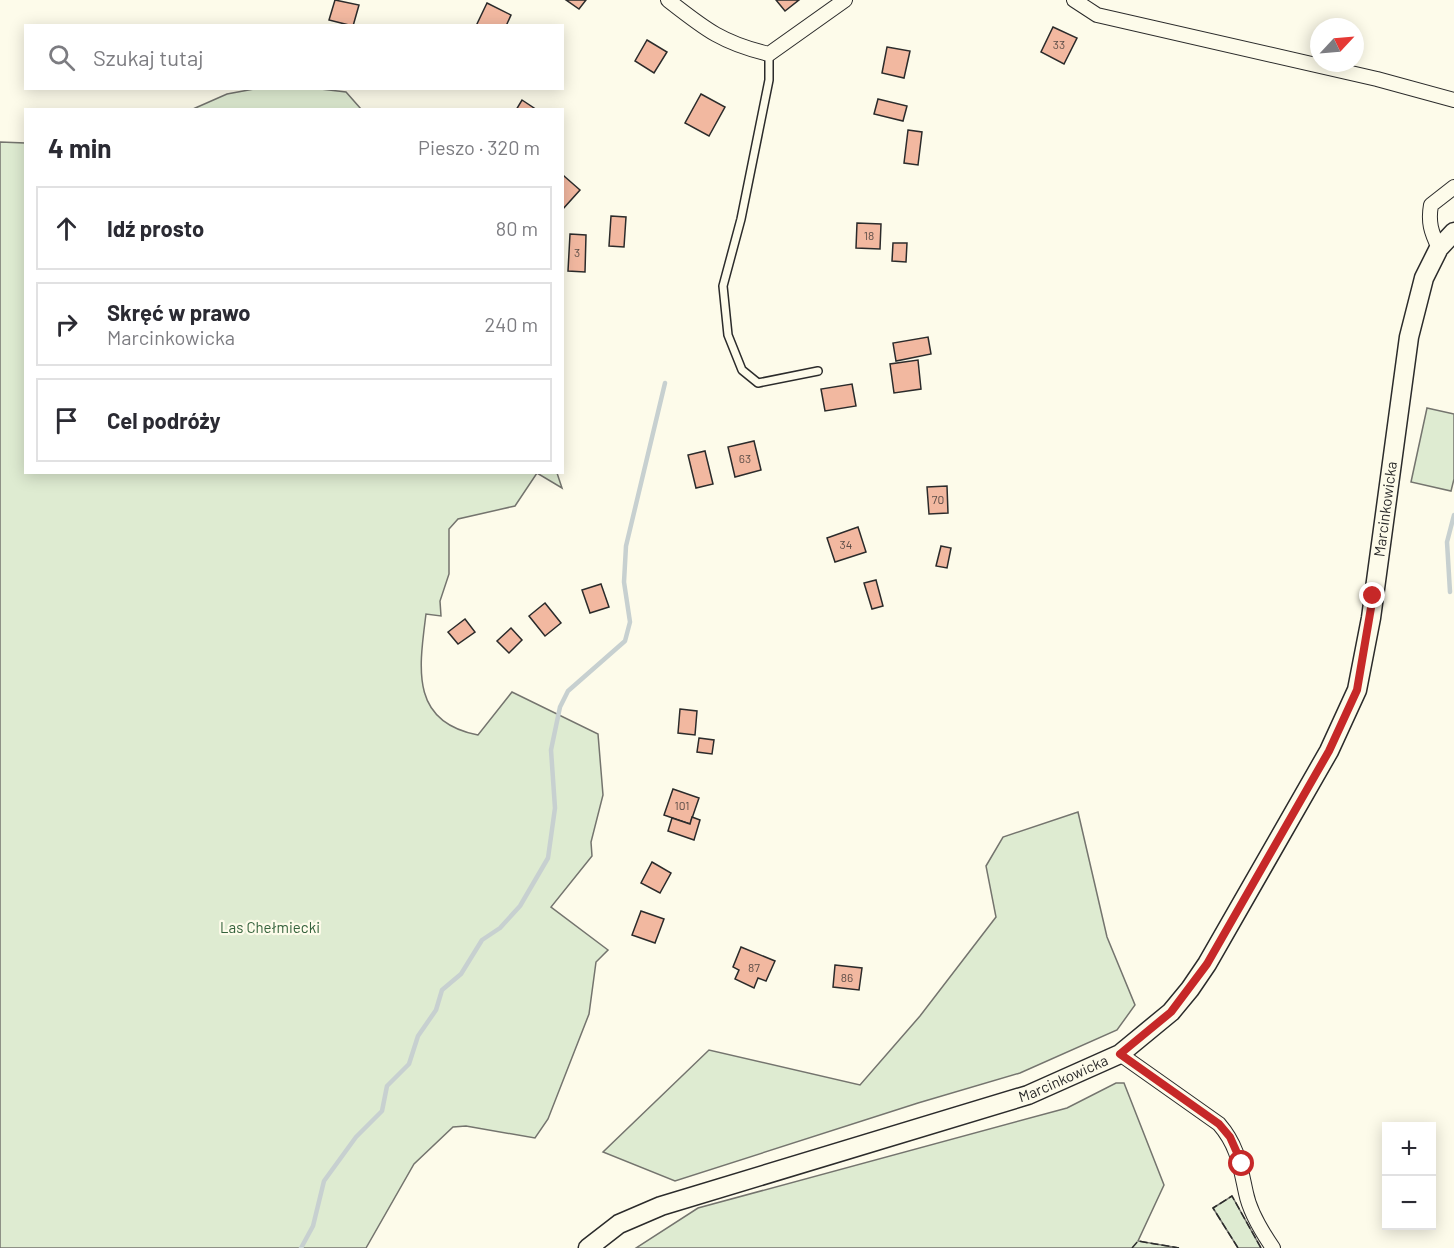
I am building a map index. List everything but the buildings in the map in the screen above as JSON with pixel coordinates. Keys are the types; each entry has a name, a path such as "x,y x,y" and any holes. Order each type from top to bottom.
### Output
{"street":[{"path":"668,0 706,30 736,46 768,54 845,0"},
{"path":"1074,0 1098,15 1377,79 1454,100"},
{"path":"1439,248 1431,232 1429,219 1431,205 1454,187"},
{"name":"Marcinkowicka","path":"588,1248 619,1224 661,1206 1028,1095 1120,1054 1171,1012 1207,964 1329,751 1357,690 1371,618 1409,337 1425,278 1439,248 1454,232"},
{"path":"1120,1054 1219,1124 1230,1137 1242,1164 1246,1194 1252,1212 1273,1248"}],"lane":[{"path":"768,54 767,92 741,219 723,286 728,335 742,370 758,382 818,370"}],"green space":[{"path":"249,90 329,90 346,92 360,108 195,108 227,94"},
{"name":"Las Chełmiecki","path":"0,142 24,143 24,474 536,474 515,506 458,519 449,529 449,574 440,601 441,616 426,614 421,673 430,706 440,718 456,728 478,735 512,692 598,734 603,795 591,842 592,856 551,907 608,950 596,962 589,1014 548,1119 535,1138 466,1126 453,1127 414,1164 366,1248 0,1248"},
{"path":"1427,408 1454,414 1454,479 1451,491 1411,482"},
{"name":"Las Chełmiecki","path":"539,474 557,474 562,488"},
{"path":"1078,812 1107,937 1135,1005 1117,1030 1020,1073 918,1103 675,1181 603,1152 709,1050 860,1085 920,1016 996,917 986,866 1003,837"},
{"path":"1116,1083 1124,1083 1164,1185 1138,1241 1179,1248 636,1248 698,1208 1067,1108"},
{"path":"1232,1196 1261,1248 1238,1248 1213,1208"}],"waterway":[{"path":"301,1248 313,1226 324,1181 356,1137 382,1111 387,1086 409,1064 418,1036 436,1010 442,990 461,974 482,940 500,928 520,906 548,858 555,808 551,750 560,707 568,691 625,641 630,622 624,582 626,546 665,383"},
{"path":"1450,592 1447,542 1454,515"}],"fence":[{"path":"1238,1248 1213,1208 1232,1196 1261,1248"},
{"path":"1132,1248 1138,1241 1179,1248"}],"route":[{"path":"1242,1164 1230,1137 1219,1124 1120,1054 1171,1012 1190,989 1207,964 1329,751 1357,690 1373,596"}]}
